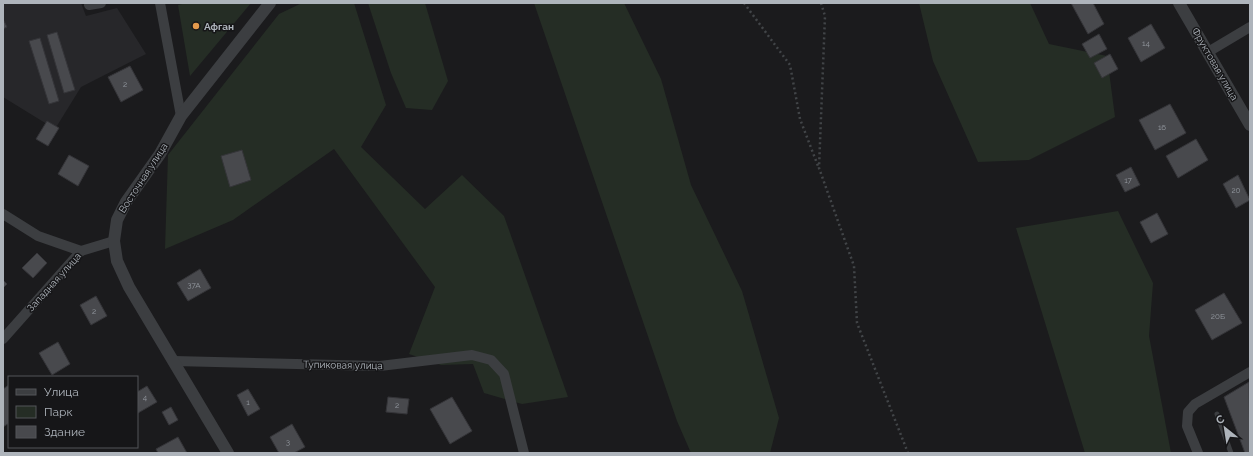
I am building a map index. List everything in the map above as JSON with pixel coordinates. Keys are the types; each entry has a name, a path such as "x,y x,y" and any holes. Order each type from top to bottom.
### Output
{"street":[{"path":"89,5 101,3"},
{"path":"160,3 181,116"},
{"name":"Восточная улица","path":"228,453 129,287 117,261 114,241 117,220 126,202 160,154 181,116 270,3"},
{"name":"Фруктовая улица","path":"1179,3 1250,125"},
{"path":"1208,52 1250,27"},
{"path":"3,214 38,236 81,251"},
{"name":"Западная улица","path":"3,339 81,251 114,241"},
{"name":"Тупиковая улица","path":"174,361 380,366 472,355 491,360 504,374 524,453"},
{"path":"1198,453 1187,426 1188,412 1195,404 1250,372"}],"lane":[{"path":"1217,414 1231,453"}],"path":[{"path":"744,3 790,65 800,119 854,266 857,323 908,453"},
{"path":"819,168 825,16 820,3"}],"shaded area":[{"path":"3,3 81,3 86,16 117,8 146,54 81,87 55,129 3,97"}],"green space":[{"path":"186,3 251,3 190,76 178,5"},
{"path":"302,3 354,3 386,105 361,147 425,209 462,175 504,216 568,397 522,404 484,393 473,364 441,365 409,354 435,287 334,149 233,220 165,249 168,155 279,14"},
{"path":"368,3 425,3 448,81 432,110 406,108 391,73"},
{"path":"534,3 624,3 661,79 691,185 742,291 779,418 770,453 691,453 677,421"},
{"path":"919,3 1030,3 1049,44 1107,56 1115,117 1029,160 978,162 933,61"},
{"path":"1118,211 1153,283 1149,336 1171,453 1085,453 1016,228"}],"building":[{"path":"1071,3 1093,3 1104,24 1088,34"},
{"path":"3,19 7,27 3,29"},
{"path":"1151,24 1165,48 1141,62 1128,38"},
{"path":"57,32 75,90 64,93 47,35"},
{"path":"1099,34 1107,49 1090,58 1082,44"},
{"path":"40,38 59,101 49,104 29,41"},
{"path":"1110,54 1118,69 1102,78 1094,63"},
{"path":"130,66 143,90 121,102 108,77"},
{"path":"1170,104 1186,133 1155,150 1139,120"},
{"path":"47,121 59,128 48,146 36,139"},
{"path":"1196,139 1208,160 1178,178 1166,156"},
{"path":"242,150 251,180 230,187 221,156"},
{"path":"69,155 89,166 78,186 58,174"},
{"path":"1131,167 1140,185 1125,192 1116,175"},
{"path":"1238,175 1250,200 1236,208 1223,184"},
{"path":"1157,213 1168,234 1151,243 1140,222"},
{"path":"37,253 47,263 33,278 22,268"},
{"path":"200,269 211,288 188,301 177,283"},
{"path":"3,280 7,284 3,288"},
{"path":"1224,293 1242,323 1212,340 1195,310"},
{"path":"96,296 107,316 91,325 80,305"},
{"path":"58,342 70,364 52,375 39,353"},
{"path":"1249,382 1250,453 1245,453 1224,397"},
{"path":"8,386 8,424 3,427 3,389"},
{"path":"147,386 157,402 138,413 138,391"},
{"path":"248,389 260,409 248,416 237,395"},
{"path":"388,397 409,399 407,414 386,412"},
{"path":"452,397 472,431 450,444 430,409"},
{"path":"171,407 178,420 169,425 162,412"},
{"path":"292,424 305,447 294,453 279,453 270,437"},
{"path":"178,437 187,453 158,453 156,449"}],"place":[{"name":"Афган","path":"196,26"}]}
